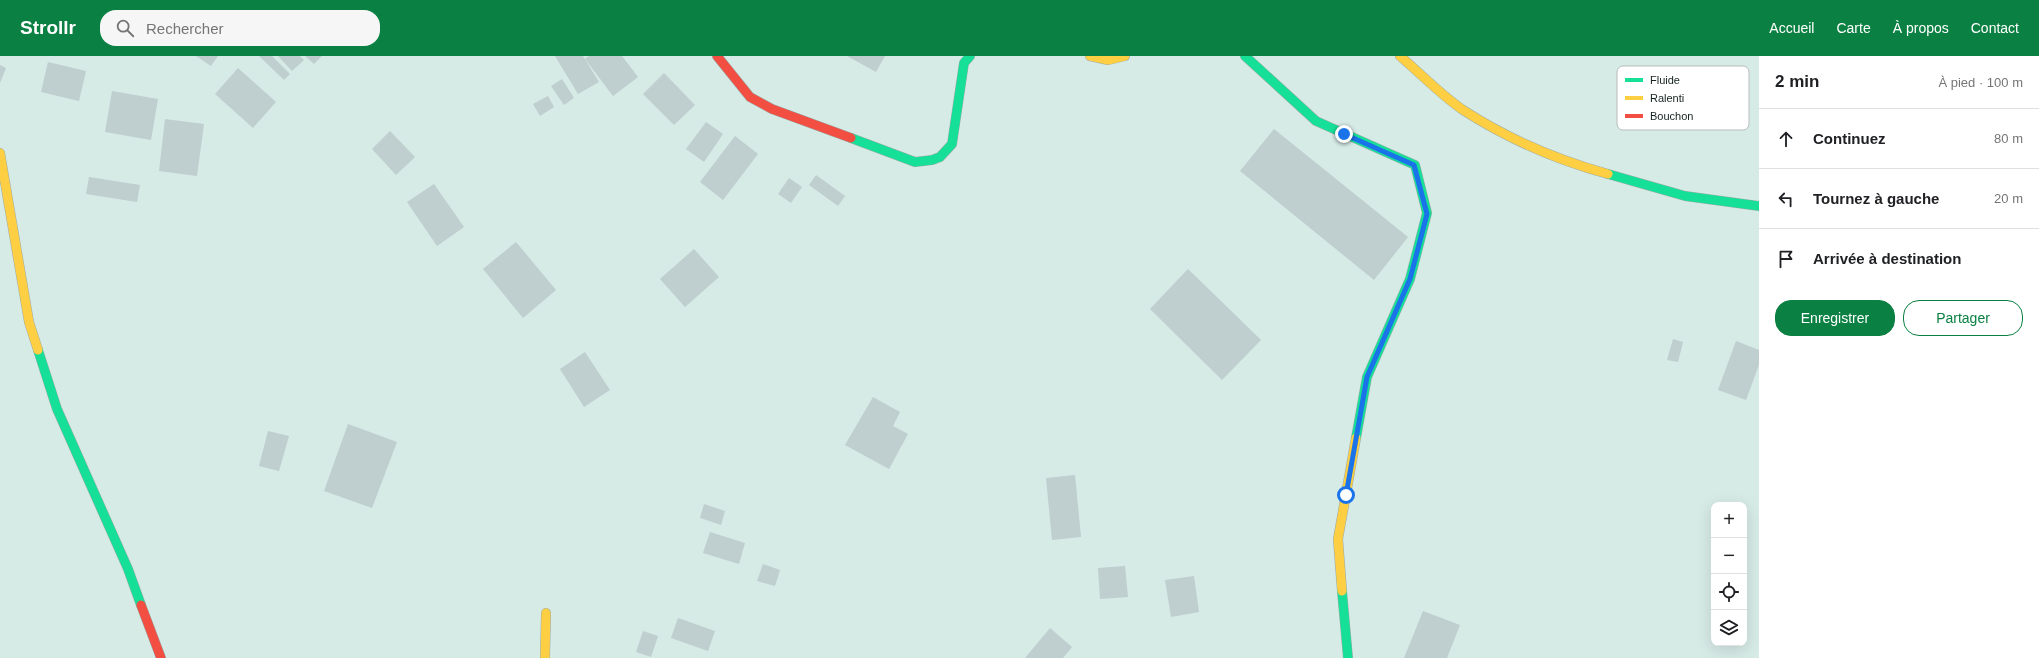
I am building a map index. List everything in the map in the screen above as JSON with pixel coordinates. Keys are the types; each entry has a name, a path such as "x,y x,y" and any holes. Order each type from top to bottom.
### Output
{"street":[{"path":"717,56 750,97 772,109 915,162 936,160 945,154 952,144 964,63 970,56"},
{"path":"1090,56 1104,61 1118,60 1125,56"},
{"path":"1245,56 1316,121 1414,165 1427,214 1410,279 1367,377 1338,539 1348,658"},
{"path":"1400,56 1462,109 1488,126 1522,143 1576,165 1685,196 1759,206"},
{"path":"0,154 29,322 57,409 128,569 161,658"},
{"path":"545,658 546,613"}],"building":[{"path":"196,56 218,56 211,66"},
{"path":"259,56 272,56 290,74 284,80"},
{"path":"278,56 300,56 304,60 292,71"},
{"path":"305,56 322,56 314,64"},
{"path":"555,56 583,56 599,82 578,94"},
{"path":"589,56 622,56 638,77 613,96 585,59"},
{"path":"847,56 885,56 876,72"},
{"path":"48,62 86,71 79,101 41,92"},
{"path":"0,65 6,68 0,83"},
{"path":"238,68 276,102 253,128 215,94"},
{"path":"664,73 695,105 674,125 643,94"},
{"path":"562,79 574,98 564,105 551,86"},
{"path":"112,91 158,99 151,140 105,132"},
{"path":"548,96 554,107 540,116 533,104"},
{"path":"165,119 204,124 197,176 159,171"},
{"path":"706,122 723,134 704,162 686,149"},
{"path":"1274,129 1408,237 1374,280 1240,171"},
{"path":"390,131 415,157 396,175 372,149"},
{"path":"735,136 758,154 723,200 700,182"},
{"path":"816,175 845,196 838,206 809,185"},
{"path":"89,177 140,185 137,202 86,194"},
{"path":"789,178 802,187 791,203 778,194"},
{"path":"434,184 464,227 437,246 407,202"},
{"path":"516,242 556,290 523,318 483,269"},
{"path":"694,249 719,277 685,307 660,279"},
{"path":"1188,269 1261,340 1222,380 1150,309"},
{"path":"1673,339 1683,342 1678,362 1667,360"},
{"path":"1736,341 1759,350 1759,365 1746,400 1718,390"},
{"path":"585,352 610,390 584,407 560,369"},
{"path":"873,397 900,412 893,426 908,434 889,469 845,445"},
{"path":"348,424 397,442 372,508 324,491"},
{"path":"268,431 289,436 279,471 259,466"},
{"path":"1075,475 1081,537 1052,540 1046,478"},
{"path":"704,504 725,511 721,525 700,518"},
{"path":"710,532 745,543 739,564 703,553"},
{"path":"763,564 780,570 775,586 757,581"},
{"path":"1125,566 1128,597 1100,599 1098,568"},
{"path":"1194,576 1199,612 1171,617 1165,580"},
{"path":"1423,611 1460,625 1447,658 1404,658"},
{"path":"678,618 715,631 708,651 671,638"},
{"path":"1050,628 1072,647 1063,658 1025,658"},
{"path":"643,631 658,636 651,657 636,652"}],"traffic: fast":[{"path":"851,138 915,162 932,160 940,157 952,144 964,63 970,56"},
{"path":"1245,56 1316,121 1415,165 1427,213 1410,279 1367,377 1356,438"},
{"path":"1608,174 1685,196 1759,206"},
{"path":"38,350 57,409 128,569 141,605"},
{"path":"1342,591 1348,658"}],"traffic: slow":[{"path":"1090,56 1108,60 1125,56"},
{"path":"1400,56 1447,98 1480,121 1533,148 1608,174"},
{"path":"0,153 29,322 38,350"},
{"path":"1342,591 1338,539 1356,438"},
{"path":"545,658 546,613"}],"traffic: jam":[{"path":"717,56 750,97 772,109 851,138"},
{"path":"141,605 161,658"}],"route":[{"path":"1344,134 1414,165 1427,214 1410,279 1367,377 1346,495"}]}
